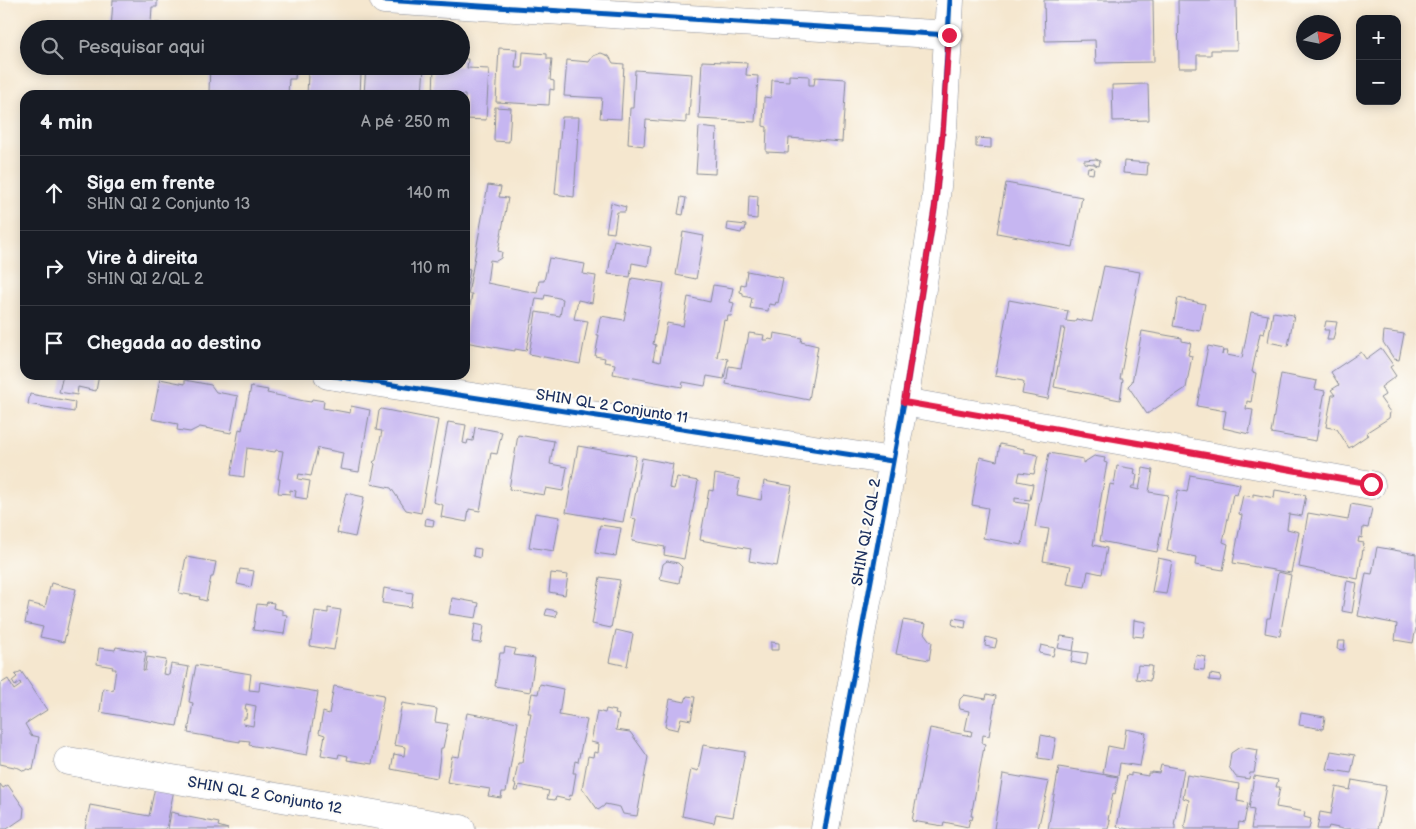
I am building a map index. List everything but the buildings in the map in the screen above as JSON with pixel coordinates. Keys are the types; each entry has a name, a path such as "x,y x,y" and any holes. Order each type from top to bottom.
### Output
{"street":[{"path":"384,0 949,35"},
{"name":"SHIN QI 2/QL 2","path":"827,829 904,402 935,206 943,127 950,0"},
{"name":"SHIN QL 2 Conjunto 11","path":"361,380 892,461"},
{"path":"904,402 1371,484"},
{"name":"SHIN QL 2 Conjunto 12","path":"68,761 461,829"}],"cycle path":[{"path":"384,0 949,35"},
{"path":"825,829 904,402 935,206 943,127 950,0"},
{"path":"361,380 892,461"}],"route":[{"path":"949,35 943,127 935,206 904,402 1371,484"}]}
